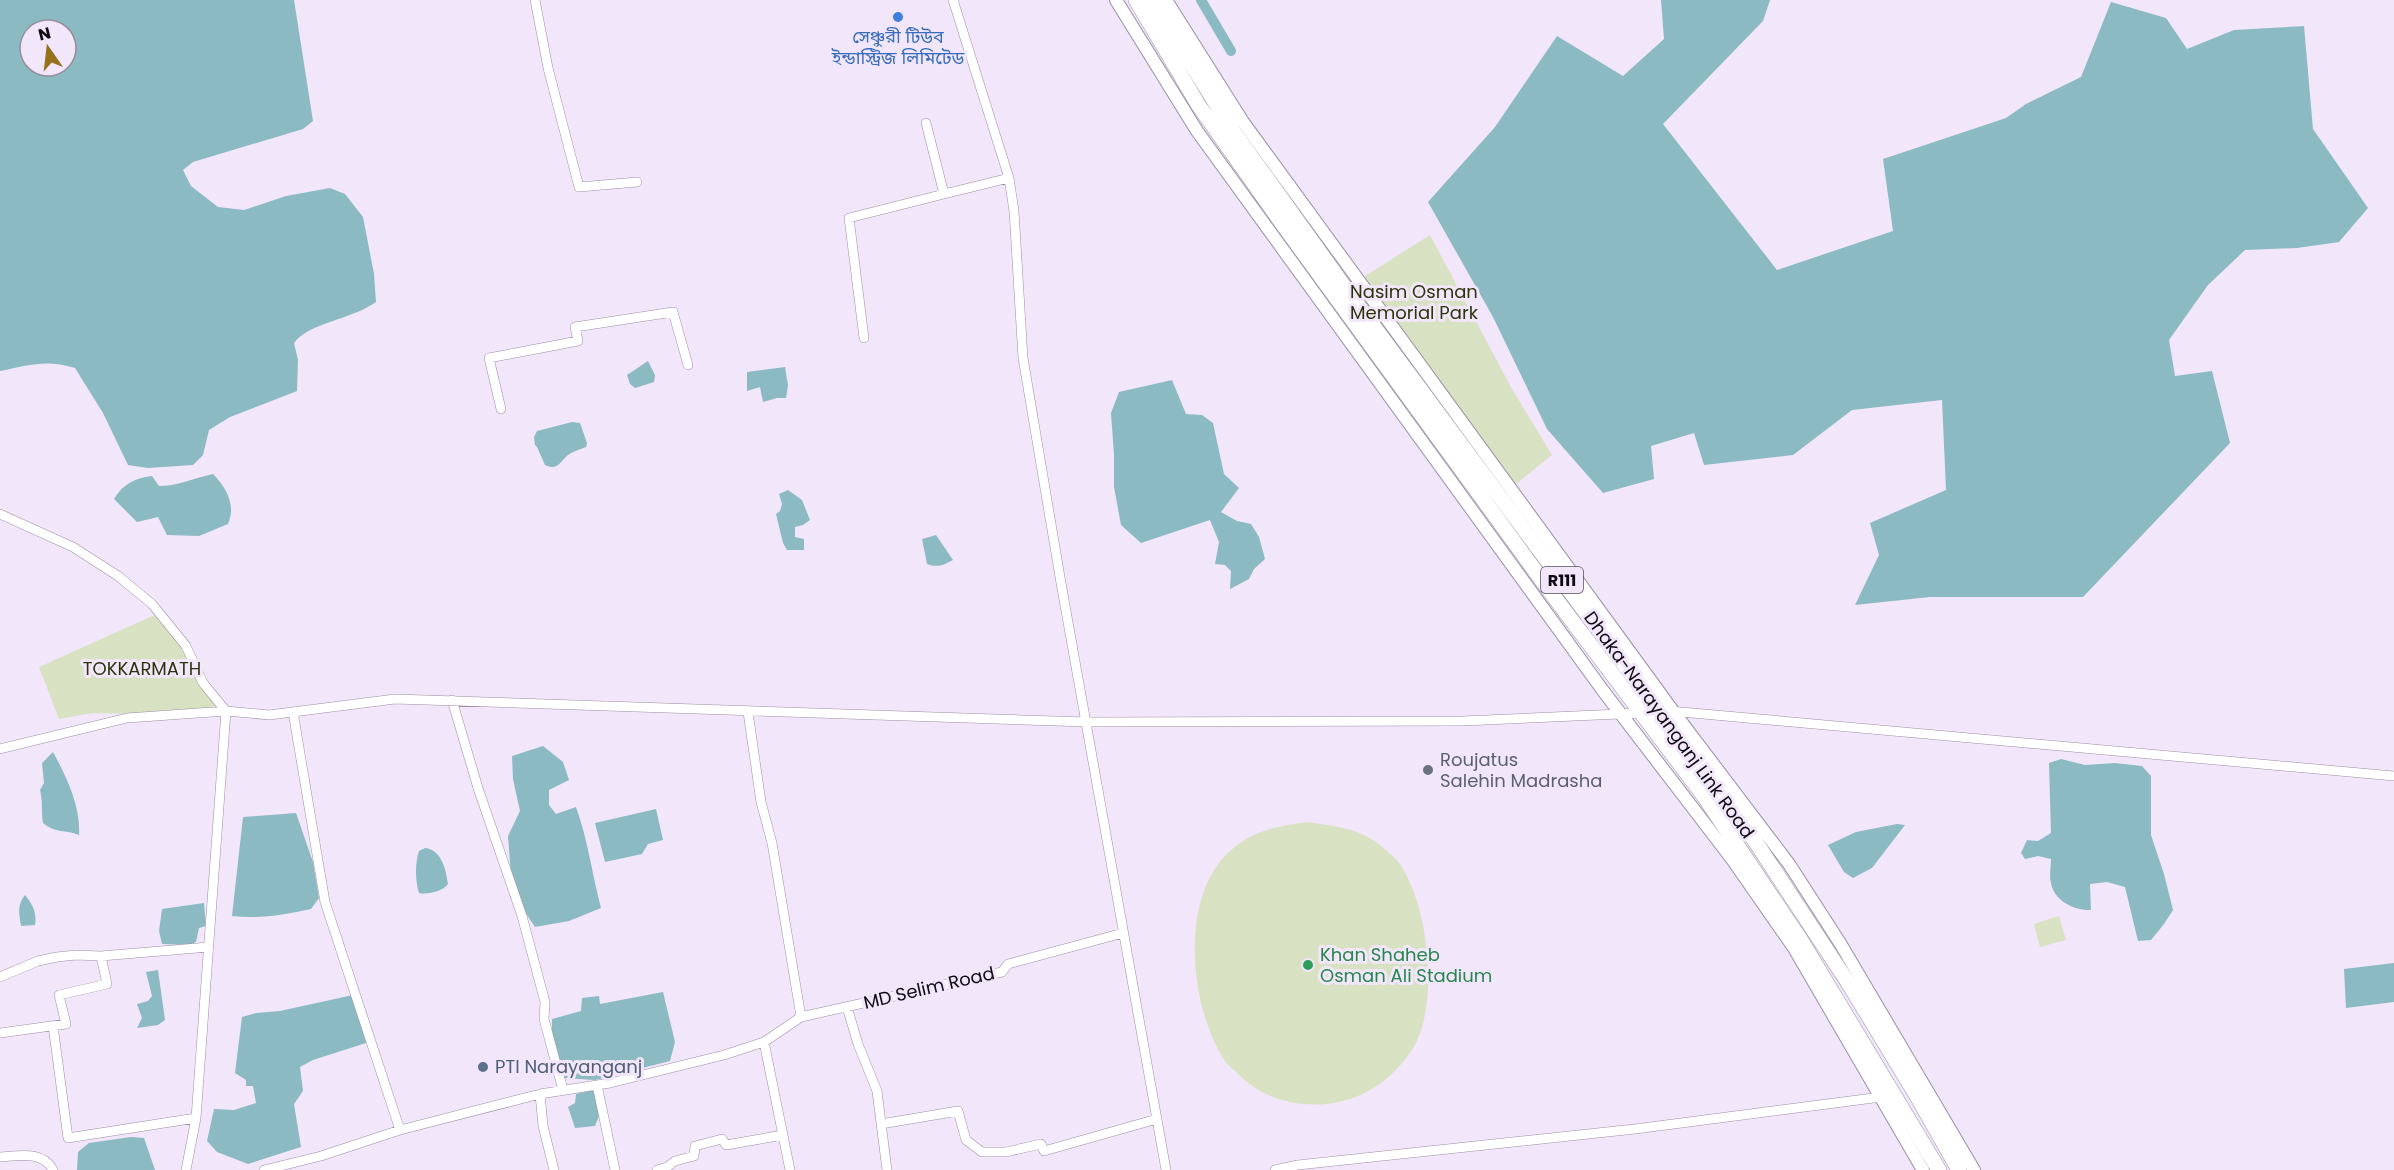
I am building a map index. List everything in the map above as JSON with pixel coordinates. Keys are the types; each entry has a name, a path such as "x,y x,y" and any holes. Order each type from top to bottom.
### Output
{"main road":[{"name":"Dhaka-Narayanganj Link Road","path":"1136,0 1198,106 1451,456 1704,796 1802,942 1939,1170"},
{"name":"Dhaka-Narayanganj Link Road","path":"1152,0 1233,130 1346,289 1667,712 1849,984 1959,1170"}],"street":[{"path":"535,0 548,68 579,187 637,182"},
{"path":"953,0 1009,178 1014,210 1023,358 1166,1170"},
{"path":"1116,0 1197,131 1622,715 1732,859 1788,939 1923,1170"},
{"path":"1166,0 1243,122 1667,712 1789,864 1840,943 1974,1170"},
{"path":"926,123 944,194"},
{"path":"864,338 849,218 1009,178"},
{"path":"501,410 489,358 578,341 575,327 673,312 688,365"},
{"path":"0,514 73,547 118,576 152,604 186,646 203,683 226,711 196,1118 186,1170"},
{"path":"0,749 127,718 226,711 269,715 395,699 1087,722 1463,722 1642,713"},
{"path":"452,700 478,788 522,916 545,1002 544,1019 563,1090"},
{"path":"264,1170 321,1156 400,1130 540,1094 597,1085 693,1063 764,1042 801,1017 772,843 761,802 748,711"},
{"path":"292,712 325,902 400,1130"},
{"path":"1667,712 2394,776"},
{"name":"MD Selim Road","path":"801,1017 1002,972 1008,964 1123,933"},
{"path":"0,977 38,961 75,955 102,956 209,947"},
{"path":"0,1033 66,1024 59,995 107,984 102,956"},
{"path":"847,1007 858,1044 877,1090 887,1170"},
{"path":"53,1026 68,1138 196,1118"},
{"path":"764,1042 790,1170"},
{"path":"597,1085 615,1170"},
{"path":"540,1094 543,1126 554,1170"},
{"path":"1275,1170 1299,1165 1635,1129 1881,1097"},
{"path":"881,1124 958,1111 966,1140 982,1152 1006,1152 1041,1144 1044,1151 1157,1119"},
{"path":"657,1170 675,1161 694,1156 695,1146 722,1139 726,1145 783,1135"},
{"path":"0,1157 33,1155 44,1160 53,1170"}],"green space":[{"name":"Nasim Osman Memorial Park","path":"1430,235 1512,389 1552,455 1500,497 1346,288"},
{"name":"TOKKARMATH","path":"159,613 221,705 169,715 93,713 59,719 39,667"},
{"path":"1307,822 1360,833 1376,842 1397,860 1418,903 1424,929 1428,983 1421,1031 1412,1050 1395,1071 1376,1087 1353,1098 1314,1105 1290,1102 1267,1095 1247,1082 1223,1059 1211,1034 1203,1009 1197,981 1195,952 1196,923 1202,896 1213,872 1229,852 1255,834 1285,825"},
{"path":"2059,916 2066,940 2040,947 2034,924"}],"shaded area":[{"path":"0,0 294,0 313,121 303,129 193,162 183,170 191,186 218,207 244,210 286,196 330,188 345,194 363,217 374,274 376,302 301,336 294,343 298,360 297,391 230,417 209,430 203,455 193,465 148,468 128,465 103,413 75,368 46,363 0,371"},
{"path":"1661,0 1770,0 1763,21 1663,124 1777,270 1893,231 1883,159 2006,118 2026,104 2081,77 2111,2 2166,18 2187,49 2234,30 2304,26 2313,129 2368,208 2339,242 2297,248 2245,250 2208,285 2169,340 2175,376 2212,371 2230,443 2083,597 1930,597 1855,605 1879,555 1870,523 1946,490 1942,400 1852,410 1793,455 1704,465 1694,433 1651,446 1654,479 1603,493 1547,429 1493,317 1428,202 1495,127 1557,36 1623,76 1664,39"},
{"path":"648,361 655,375 654,382 635,388 630,384 627,375"},
{"path":"785,367 788,385 786,398 763,402 760,387 747,391 747,372"},
{"path":"1172,380 1186,414 1202,415 1213,423 1224,474 1239,488 1221,512 1237,521 1251,524 1259,537 1265,559 1254,569 1249,579 1230,589 1231,571 1225,565 1215,564 1219,542 1210,520 1141,543 1121,525 1114,487 1111,413 1119,392"},
{"path":"572,422 580,423 587,443 586,447 571,453 557,466 545,465 535,445 534,437 537,431"},
{"path":"213,474 229,498 230,517 228,524 199,536 167,535 158,517 137,522 114,499 125,486 140,478 152,476 159,486 166,486"},
{"path":"788,490 802,500 810,520 795,527 795,537 804,539 804,550 787,550 783,543 776,514 780,511 782,504 779,494"},
{"path":"936,535 953,560 937,566 927,564 922,539"},
{"path":"543,746 563,762 569,780 549,790 549,805 556,814 576,807 601,908 569,921 535,927 521,906 511,875 508,836 520,811 513,779 512,756"},
{"path":"53,752 75,802 79,835 52,829 43,823 40,790 44,783 42,763"},
{"path":"2061,759 2085,765 2115,763 2142,766 2151,776 2151,835 2173,910 2151,940 2138,941 2125,887 2107,882 2090,884 2091,910 2078,909 2066,904 2056,895 2050,877 2051,859 2038,856 2025,859 2021,853 2027,840 2038,841 2051,833 2049,763"},
{"path":"656,809 663,840 648,844 642,854 605,862 595,823"},
{"path":"296,813 313,862 319,898 311,909 262,917 232,916 243,817"},
{"path":"1897,824 1905,825 1872,868 1853,878 1844,872 1828,845 1856,832"},
{"path":"425,848 435,852 439,857 448,884 431,893 419,893 416,866 419,851"},
{"path":"25,895 34,909 35,925 21,926 20,906"},
{"path":"204,903 206,926 199,928 196,942 189,945 162,944 159,931 162,909"},
{"path":"2394,963 2394,1002 2346,1008 2344,969"},
{"path":"158,970 165,1020 158,1025 137,1028 142,1018 137,1004 148,1001 152,996 146,972"},
{"path":"663,992 675,1042 670,1061 595,1080 564,1078 552,1035 552,1019 581,1011 582,998 599,996 600,1004"},
{"path":"353,995 366,1028 366,1043 313,1060 300,1067 303,1091 294,1104 301,1147 248,1164 217,1152 207,1141 214,1109 234,1110 256,1103 253,1086 246,1086 246,1080 235,1073 242,1017"},
{"path":"594,1090 599,1116 595,1126 575,1128 568,1107 575,1103 576,1094"},
{"path":"131,1137 144,1138 155,1170 77,1170 78,1152 89,1143"}],"waterway":[{"path":"1201,0 1231,51"}],"place":[{"name":"সেঞ্চুরী টিউব ইন্ডাস্ট্রিজ লিমিটেড","path":"898,17"},
{"name":"Roujatus Salehin Madrasha","path":"1428,770"},
{"name":"Khan Shaheb Osman Ali Stadium","path":"1308,965"},
{"name":"PTI Narayanganj","path":"483,1067"}]}
